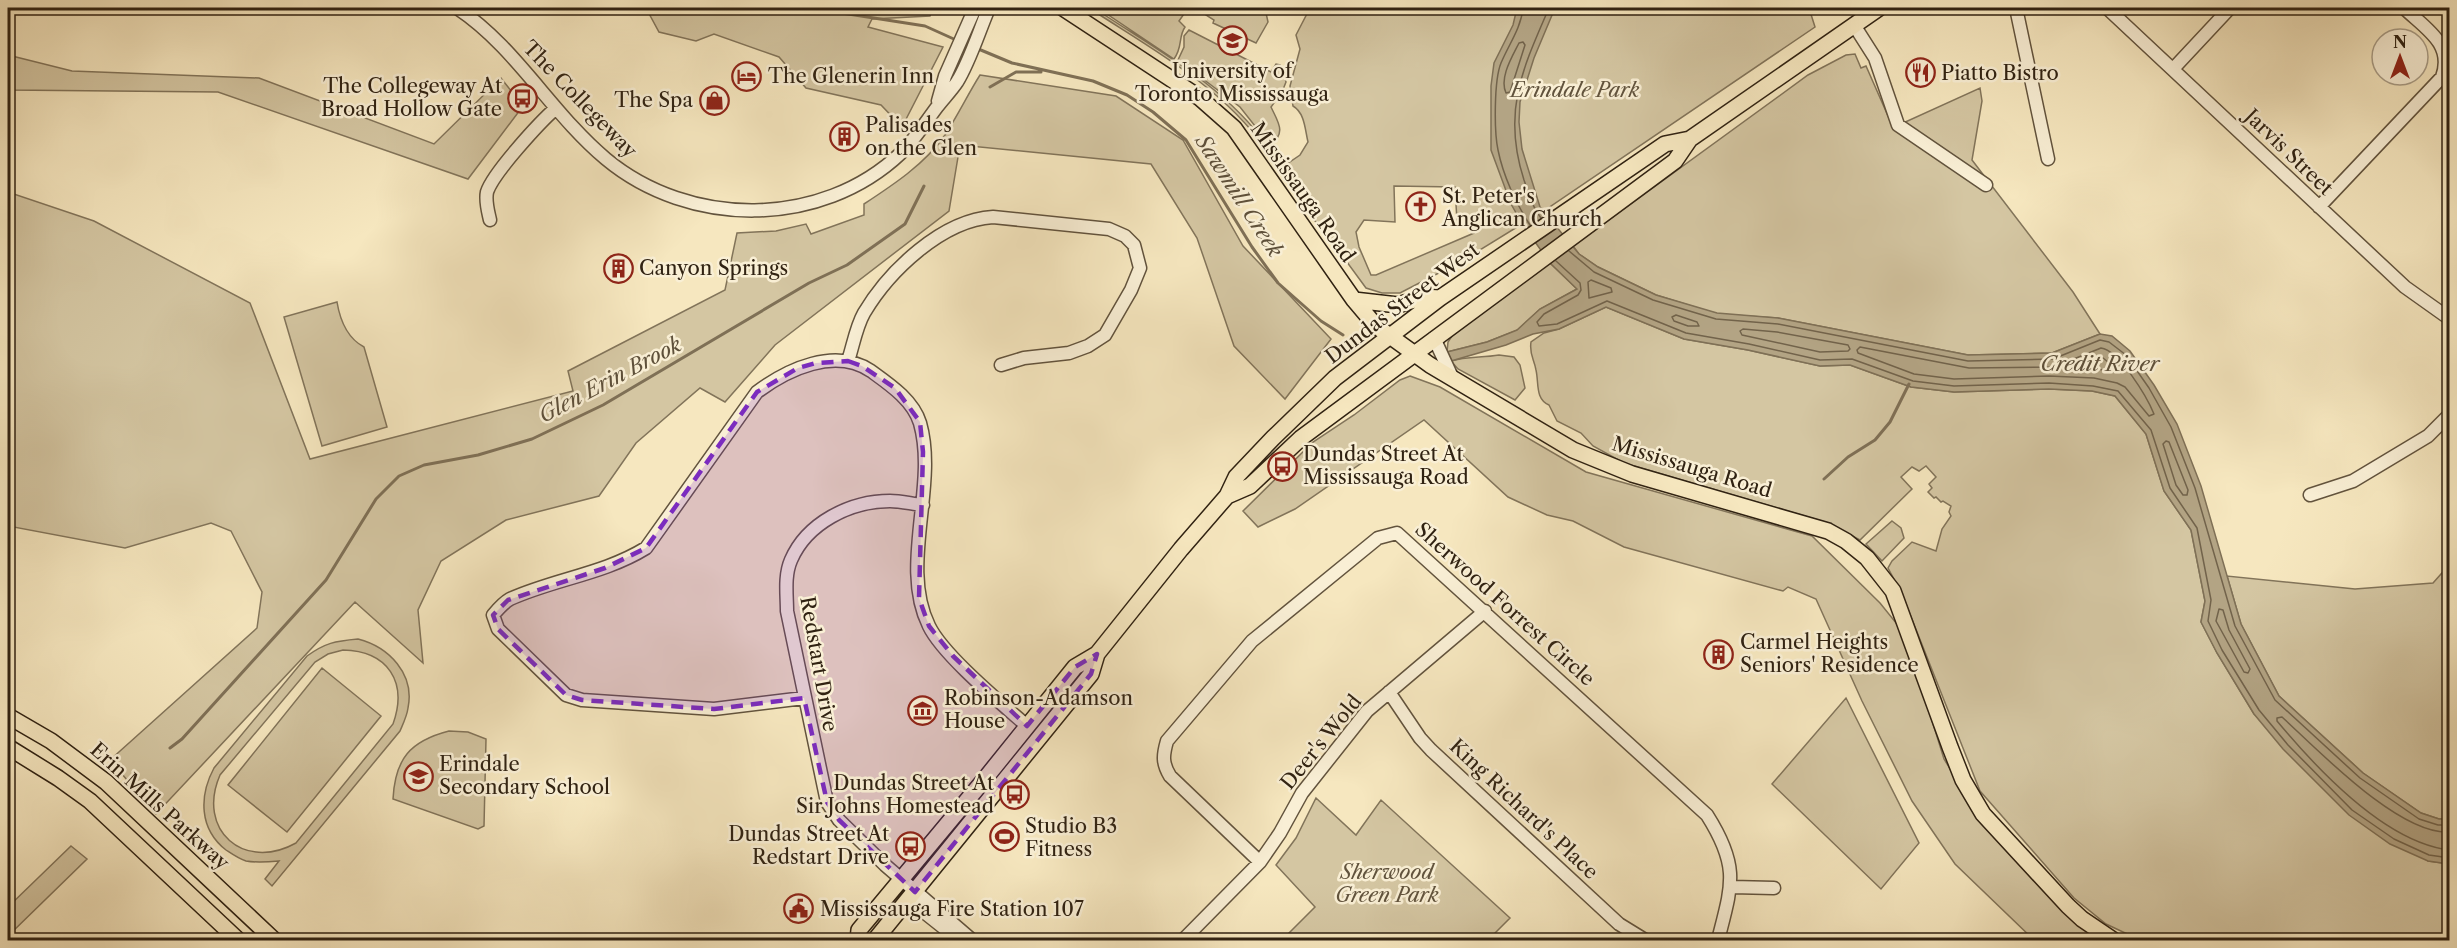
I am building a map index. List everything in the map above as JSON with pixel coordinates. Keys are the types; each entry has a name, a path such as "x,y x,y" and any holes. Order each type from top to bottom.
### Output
{"main road":[{"name":"Mississauga Road","path":"1063,8 1200,98 1234,128 1366,316 1414,353 1573,450 1632,474 1828,531 1867,558 1893,591 1963,780 1983,814 2082,920 2113,940"},
{"name":"Dundas Street West","path":"1227,496 1250,486 1300,438 1675,161 1690,139 1879,8"},
{"name":"Dundas Street West","path":"876,940 1091,674 1098,654 1227,496 1236,477 1287,423 1335,378 1440,298 1665,144 1690,139"},
{"path":"1354,300 1398,305 1424,297 1440,298"},
{"name":"Dundas Street West","path":"858,940 859,930 1075,667 1098,654"},
{"name":"Erin Mills Parkway","path":"8,716 51,741 106,782 274,940"},
{"path":"8,747 90,801 238,940"}],"street":[{"name":"The Collegeway","path":"457,8 491,35 603,157 635,180 688,203 714,209 745,211 798,205 843,190 868,177 900,153 923,128 958,81 987,12"},
{"path":"2016,8 2048,159"},
{"name":"Jarvis Street","path":"2107,8 2414,295 2450,319"},
{"path":"2173,69 2230,8"},
{"path":"2319,207 2442,77 2447,61 2445,51 2439,42 2404,8"},
{"name":"The Collegeway","path":"936,108 945,76 974,10"},
{"path":"1854,25 1875,58 1898,125 1986,185"},
{"path":"490,220 486,201 493,181 537,124 556,108"},
{"path":"848,361 863,315 888,278 952,227 979,218 993,217 1075,225 1109,229 1125,236 1134,245 1140,268 1131,290 1106,335 1088,346 1069,353 1024,358 1001,365"},
{"path":"1434,338 1452,377"},
{"path":"804,698 714,709 582,700 566,695 498,629 494,615 508,600 605,568 630,558 646,548 757,392 775,379 798,368 816,363 848,361 862,366 895,388 920,422 923,452 922,505 917,576 919,598 929,626 953,656 1027,726"},
{"path":"2310,495 2353,481 2428,436 2450,414"},
{"name":"Redstart Drive","path":"922,505 891,501 863,504 841,512 818,525 791,561 786,584 787,611 826,802 838,820 901,880 972,940"},
{"name":"Sherwood Forrest Circle","path":"1260,862 1170,776 1164,766 1163,756 1167,741 1252,641 1378,538 1397,533 1707,815 1721,837 1729,862 1731,887 1718,940"},
{"name":"Deer's Wold","path":"1183,940 1260,862 1281,833 1302,793 1367,711 1485,611"},
{"name":"King Richard's Place","path":"1389,692 1420,738 1431,750 1619,924 1645,940"},
{"path":"1731,887 1774,888"},
{"path":"915,892 925,913 959,940"}],"highlighted area":[{"path":"848,361 862,366 895,388 920,422 923,452 919,598 929,626 953,656 1027,726 1075,667 1097,654 1091,674 915,892 839,820 827,802 804,698 714,709 582,700 566,695 498,629 493,615 508,600 605,568 646,548 757,392 798,368 816,363"}],"green space":[{"path":"646,8 933,8 930,16 872,19 868,27 943,47 902,127 881,105 806,88 779,57 714,34 696,41 659,32"},
{"path":"1089,8 1094,8 1141,38 1210,87 1251,125 1268,147 1265,148 1228,106 1207,87 1161,54"},
{"path":"1098,8 1181,8 1184,14 1179,21 1185,27 1179,50 1174,59"},
{"path":"1195,8 1267,8 1268,22 1256,43 1213,23 1214,20"},
{"name":"Erindale Park","path":"1310,8 1809,8 1815,27 1523,225 1462,261 1400,293 1382,293 1366,288 1333,243 1331,244 1280,170 1282,168 1306,200 1284,166 1300,155 1308,142 1302,117 1293,106 1290,86 1300,49 1296,35","holes":["1394,186 1455,187 1457,221 1471,227 1474,233 1376,275 1371,275 1359,247 1356,232 1364,220 1395,222"]},
{"path":"1189,30 1271,72 1276,64 1280,65 1286,82 1271,107 1280,132 1270,145 1240,107 1178,60 1184,47 1184,36"},
{"path":"1855,54 1861,68 1866,66 1892,125 1901,124 1980,88 1982,101 1972,160 2073,292 2100,334 2052,353 1968,355 1778,318 1717,314 1656,295 1598,267 1579,254 1573,246 1808,75 1846,55"},
{"path":"8,55 72,71 259,78 434,144 501,78 523,106 468,179 218,92 8,90"},
{"path":"980,75 1116,96 1183,140 1243,246 1331,339 1285,399 1234,346 1197,238 1151,164 960,145 949,211 775,345 725,402 700,388 636,443 599,496 506,520 441,561 418,610 423,663 355,602 156,814 110,760 257,628 262,592 231,531 211,523 125,548 8,526 8,192 94,221 250,303 310,459 573,391 568,371 725,290 737,233 776,231 806,224 811,234 864,215 864,204 908,173 937,146"},
{"path":"1550,263 1577,289 1540,309 1518,330 1487,342 1447,352 1448,342 1452,336"},
{"path":"337,302 345,328 353,339 364,347 387,427 322,446 284,317"},
{"path":"1606,307 1684,339 1820,366 1850,365 1911,387 1954,392 2049,389 2092,391 2115,396 2146,434 2164,491 2191,530 2205,601 2201,622 2254,714 2428,861 2449,864 2449,940 2140,940 2106,924 2074,898 1980,791 1902,594 1888,568 1892,561 1912,542 1936,551 1942,529 1951,516 1949,512 1951,506 1934,498 1928,492 1932,488 1929,484 1936,477 1926,466 1919,471 1912,467 1901,477 1912,489 1860,540 1825,522 1624,463 1593,446 1581,433 1557,421 1549,405 1541,399 1531,350 1531,342 1544,333 1559,329"},
{"path":"1499,355 1514,357 1520,365 1525,388 1515,400 1458,369 1451,361 1463,358"},
{"path":"1410,376 1440,387 1586,472 1812,536 1880,603 1905,634 1944,759 1986,827 2106,940 2034,940 1955,864 1912,801 1862,701 1816,599 1788,587 1783,591 1624,547 1573,521 1547,515 1508,497 1424,420 1295,509 1258,527 1243,511 1313,442 1354,415 1400,380"},
{"path":"1892,521 1901,528 1904,538 1882,561 1866,544"},
{"path":"2449,565 2449,819 2439,819 2421,813 2363,773 2279,696 2241,624 2227,576 2355,589 2433,583"},
{"path":"358,639 380,648 389,655 403,673 408,684 409,696 406,717 400,731 272,886 265,879 279,861 250,862 243,860 226,850 211,832 204,812 209,779 214,768 307,656 325,645","holes":["343,650 359,652 383,663 396,682 398,695 393,724 296,843 277,851 259,852 243,849 230,840 220,828 214,813 214,795 220,775 315,662 328,654"]},
{"path":"322,668 381,716 287,832 228,785"},
{"path":"1846,698 1919,843 1881,889 1772,784"},
{"path":"449,731 468,732 486,739 484,826 478,829 393,799 397,773 407,754 424,740"},
{"name":"Sherwood Green Park","path":"1316,798 1356,835 1381,800 1510,918 1488,940 1282,940 1315,907 1276,865 1296,838"},
{"path":"71,846 87,859 8,936 8,907"}],"water":[{"name":"Credit River","path":"1517,8 1555,8 1534,58 1520,102 1519,122 1522,149 1540,207 1579,254 1598,267 1656,295 1717,313 1778,318 1968,355 2052,353 2100,334 2112,336 2130,351 2177,424 2201,486 2241,624 2279,696 2363,773 2421,813 2439,819 2449,819 2449,864 2428,861 2390,844 2349,815 2283,749 2254,714 2201,622 2205,601 2191,530 2164,491 2146,434 2115,396 2092,391 2049,389 1954,392 1911,387 1850,365 1820,366 1684,339 1606,307 1559,329 1533,334 1506,345 1451,361 1447,352 1487,342 1517,330 1540,309 1577,289 1550,263 1523,225 1511,204 1491,150 1491,86 1494,63 1513,25"}],"waterway":[{"name":"Sawmill Creek","path":"826,8 829,11 925,26 956,40"},
{"name":"Sawmill Creek","path":"976,48 1012,63 1093,81 1127,95 1153,112 1186,140 1252,247 1278,283 1321,321 1343,335"},
{"name":"Glen Erin Brook","path":"990,87 1016,72 1041,72"},
{"name":"Glen Erin Brook","path":"170,748 182,739 326,580 376,499 399,476 424,465 478,455 532,439 603,405 809,283 847,265 905,224 924,186"},
{"path":"1824,479 1848,457 1875,440 1890,422 1909,384"}],"place":[{"name":"University of Toronto Mississauga","path":"1232,40"},
{"name":"Piatto Bistro","path":"1920,73"},
{"name":"The Glenerin Inn","path":"747,76"},
{"name":"The Collegeway At Broad Hollow Gate","path":"523,98"},
{"name":"The Spa","path":"714,100"},
{"name":"Palisades on the Glen","path":"844,137"},
{"name":"St. Peter's Anglican Church","path":"1421,207"},
{"name":"Canyon Springs","path":"618,268"},
{"name":"Dundas Street At Mississauga Road","path":"1282,466"},
{"name":"Carmel Heights Seniors' Residence","path":"1719,654"},
{"name":"Robinson-Adamson House","path":"923,710"},
{"name":"Erindale Secondary School","path":"418,776"},
{"name":"Dundas Street At Sir Johns Homestead","path":"1015,794"},
{"name":"Studio B3 Fitness","path":"1004,837"},
{"name":"Dundas Street At Redstart Drive","path":"910,846"},
{"name":"Mississauga Fire Station 107","path":"799,909"}]}
